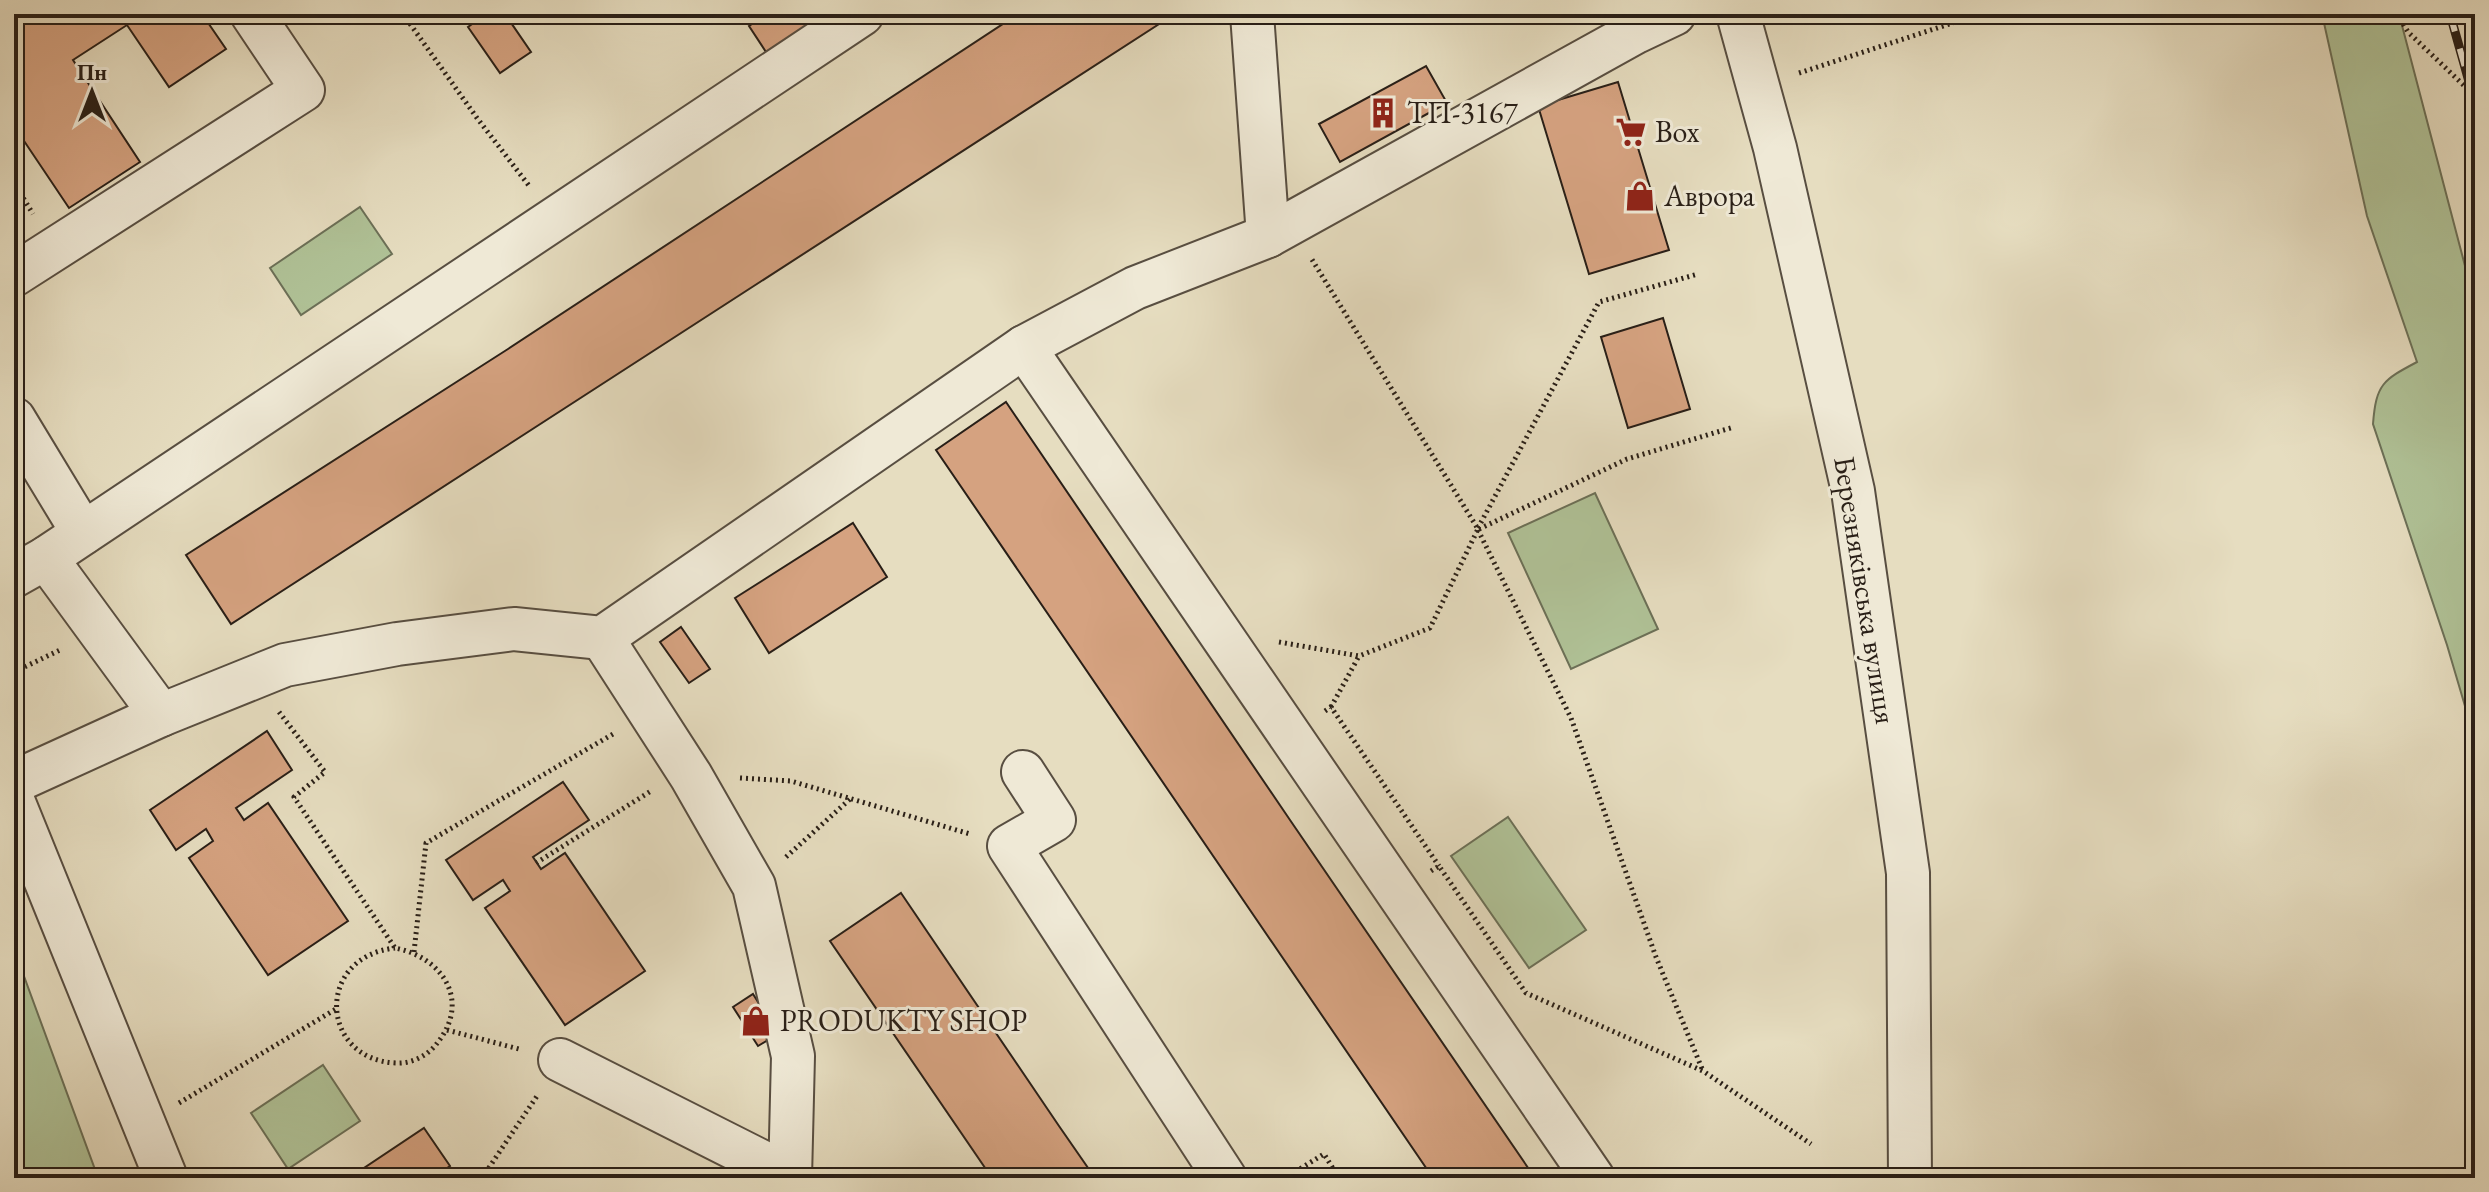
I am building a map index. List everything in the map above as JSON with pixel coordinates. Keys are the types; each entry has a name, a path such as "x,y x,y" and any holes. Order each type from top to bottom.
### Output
{"street":[{"path":"14,275 303,90 252,14"},
{"path":"1252,14 1279,230"},
{"path":"14,782 161,715 285,665 397,644 514,629 602,638 1024,347 1135,288 1279,230 1636,32 1674,14"},
{"name":"Березняківська вулиця","path":"1738,14 1760,87 1853,491 1908,873 1910,1178"},
{"path":"161,715 99,631 30,567 555,219 850,17"},
{"path":"1024,347 1593,1178"},
{"path":"14,419 83,533"},
{"path":"560,1060 788,1177 793,1056 754,886 688,772 602,638"},
{"path":"1023,772 1054,820 1009,846 1225,1178"},
{"path":"14,803 166,1178"}],"path":[{"path":"403,14 477,118 555,219"},
{"path":"1760,87 1980,14"},
{"path":"2397,14 2408,32 2475,96"},
{"path":"1279,230 1478,529 1571,718 1656,957 1703,1071"},
{"path":"1216,628 1359,656 1430,628 1478,529 1599,302 1698,274"},
{"path":"1478,529 1627,459 1734,427"},
{"path":"14,672 99,631"},
{"path":"1331,707 1359,656"},
{"path":"252,678 325,772 294,797 395,948"},
{"path":"414,952 426,843 649,714"},
{"path":"536,863 688,772 791,781 1009,846"},
{"path":"754,886 851,799"},
{"path":"395,948 414,952 431,961 443,975 451,993 452,1012 447,1030 436,1046 420,1058 402,1063 383,1062 365,1055 351,1044 340,1027 336,1009 338,990 347,973 360,959 377,950 395,948"},
{"path":"1526,993 1703,1071 1811,1144"},
{"path":"144,1124 336,1009"},
{"path":"447,1030 560,1060 482,1178"},
{"path":"1285,1178 1324,1154 1339,1178"}],"green space":[{"path":"2322,14 2399,14 2475,304 2475,740 2447,645 2373,424 2376,400 2383,385 2417,362 2367,216"},
{"path":"360,207 392,254 301,315 270,268"},
{"path":"1595,493 1658,629 1571,669 1508,533"},
{"path":"1508,817 1586,930 1529,968 1451,856"},
{"path":"14,949 97,1175 88,1178 14,1178"},
{"path":"323,1065 360,1121 288,1169 251,1113"}],"building":[{"path":"14,14 202,14 226,49 169,87 127,25 73,60 140,162 69,208 14,126"},
{"path":"486,14 505,14 531,52 500,73 468,27"},
{"path":"767,14 813,14 817,20 766,52 749,26"},
{"path":"1018,14 1173,15 231,624 186,555 508,349"},
{"name":"ТП-3167","path":"1426,66 1447,103 1340,162 1319,124"},
{"path":"1618,82 1669,250 1589,274 1538,106"},
{"path":"1663,318 1690,409 1628,428 1601,337"},
{"path":"1006,402 1535,1178 1433,1178 936,450"},
{"path":"853,523 887,577 769,653 735,598"},
{"path":"681,627 710,669 689,683 660,642"},
{"path":"267,731 292,770 236,808 244,820 268,803 348,921 268,975 189,858 213,841 206,829 176,850 150,810"},
{"path":"563,782 589,820 533,857 541,869 565,853 645,971 565,1025 485,908 510,891 503,880 473,900 446,860"},
{"path":"901,893 1095,1178 992,1178 830,941"},
{"name":"PRODUKTY SHOP","path":"753,994 778,1034 758,1046 733,1007"},
{"path":"424,1128 450,1166 433,1178 349,1178"}],"railway":[{"path":"2450,14 2475,103"}],"place":[{"name":"ТП-3167","path":"1383,113"},
{"name":"Box","path":"1631,132"},
{"name":"Аврора","path":"1640,196"},
{"name":"PRODUKTY SHOP","path":"756,1021"}]}
